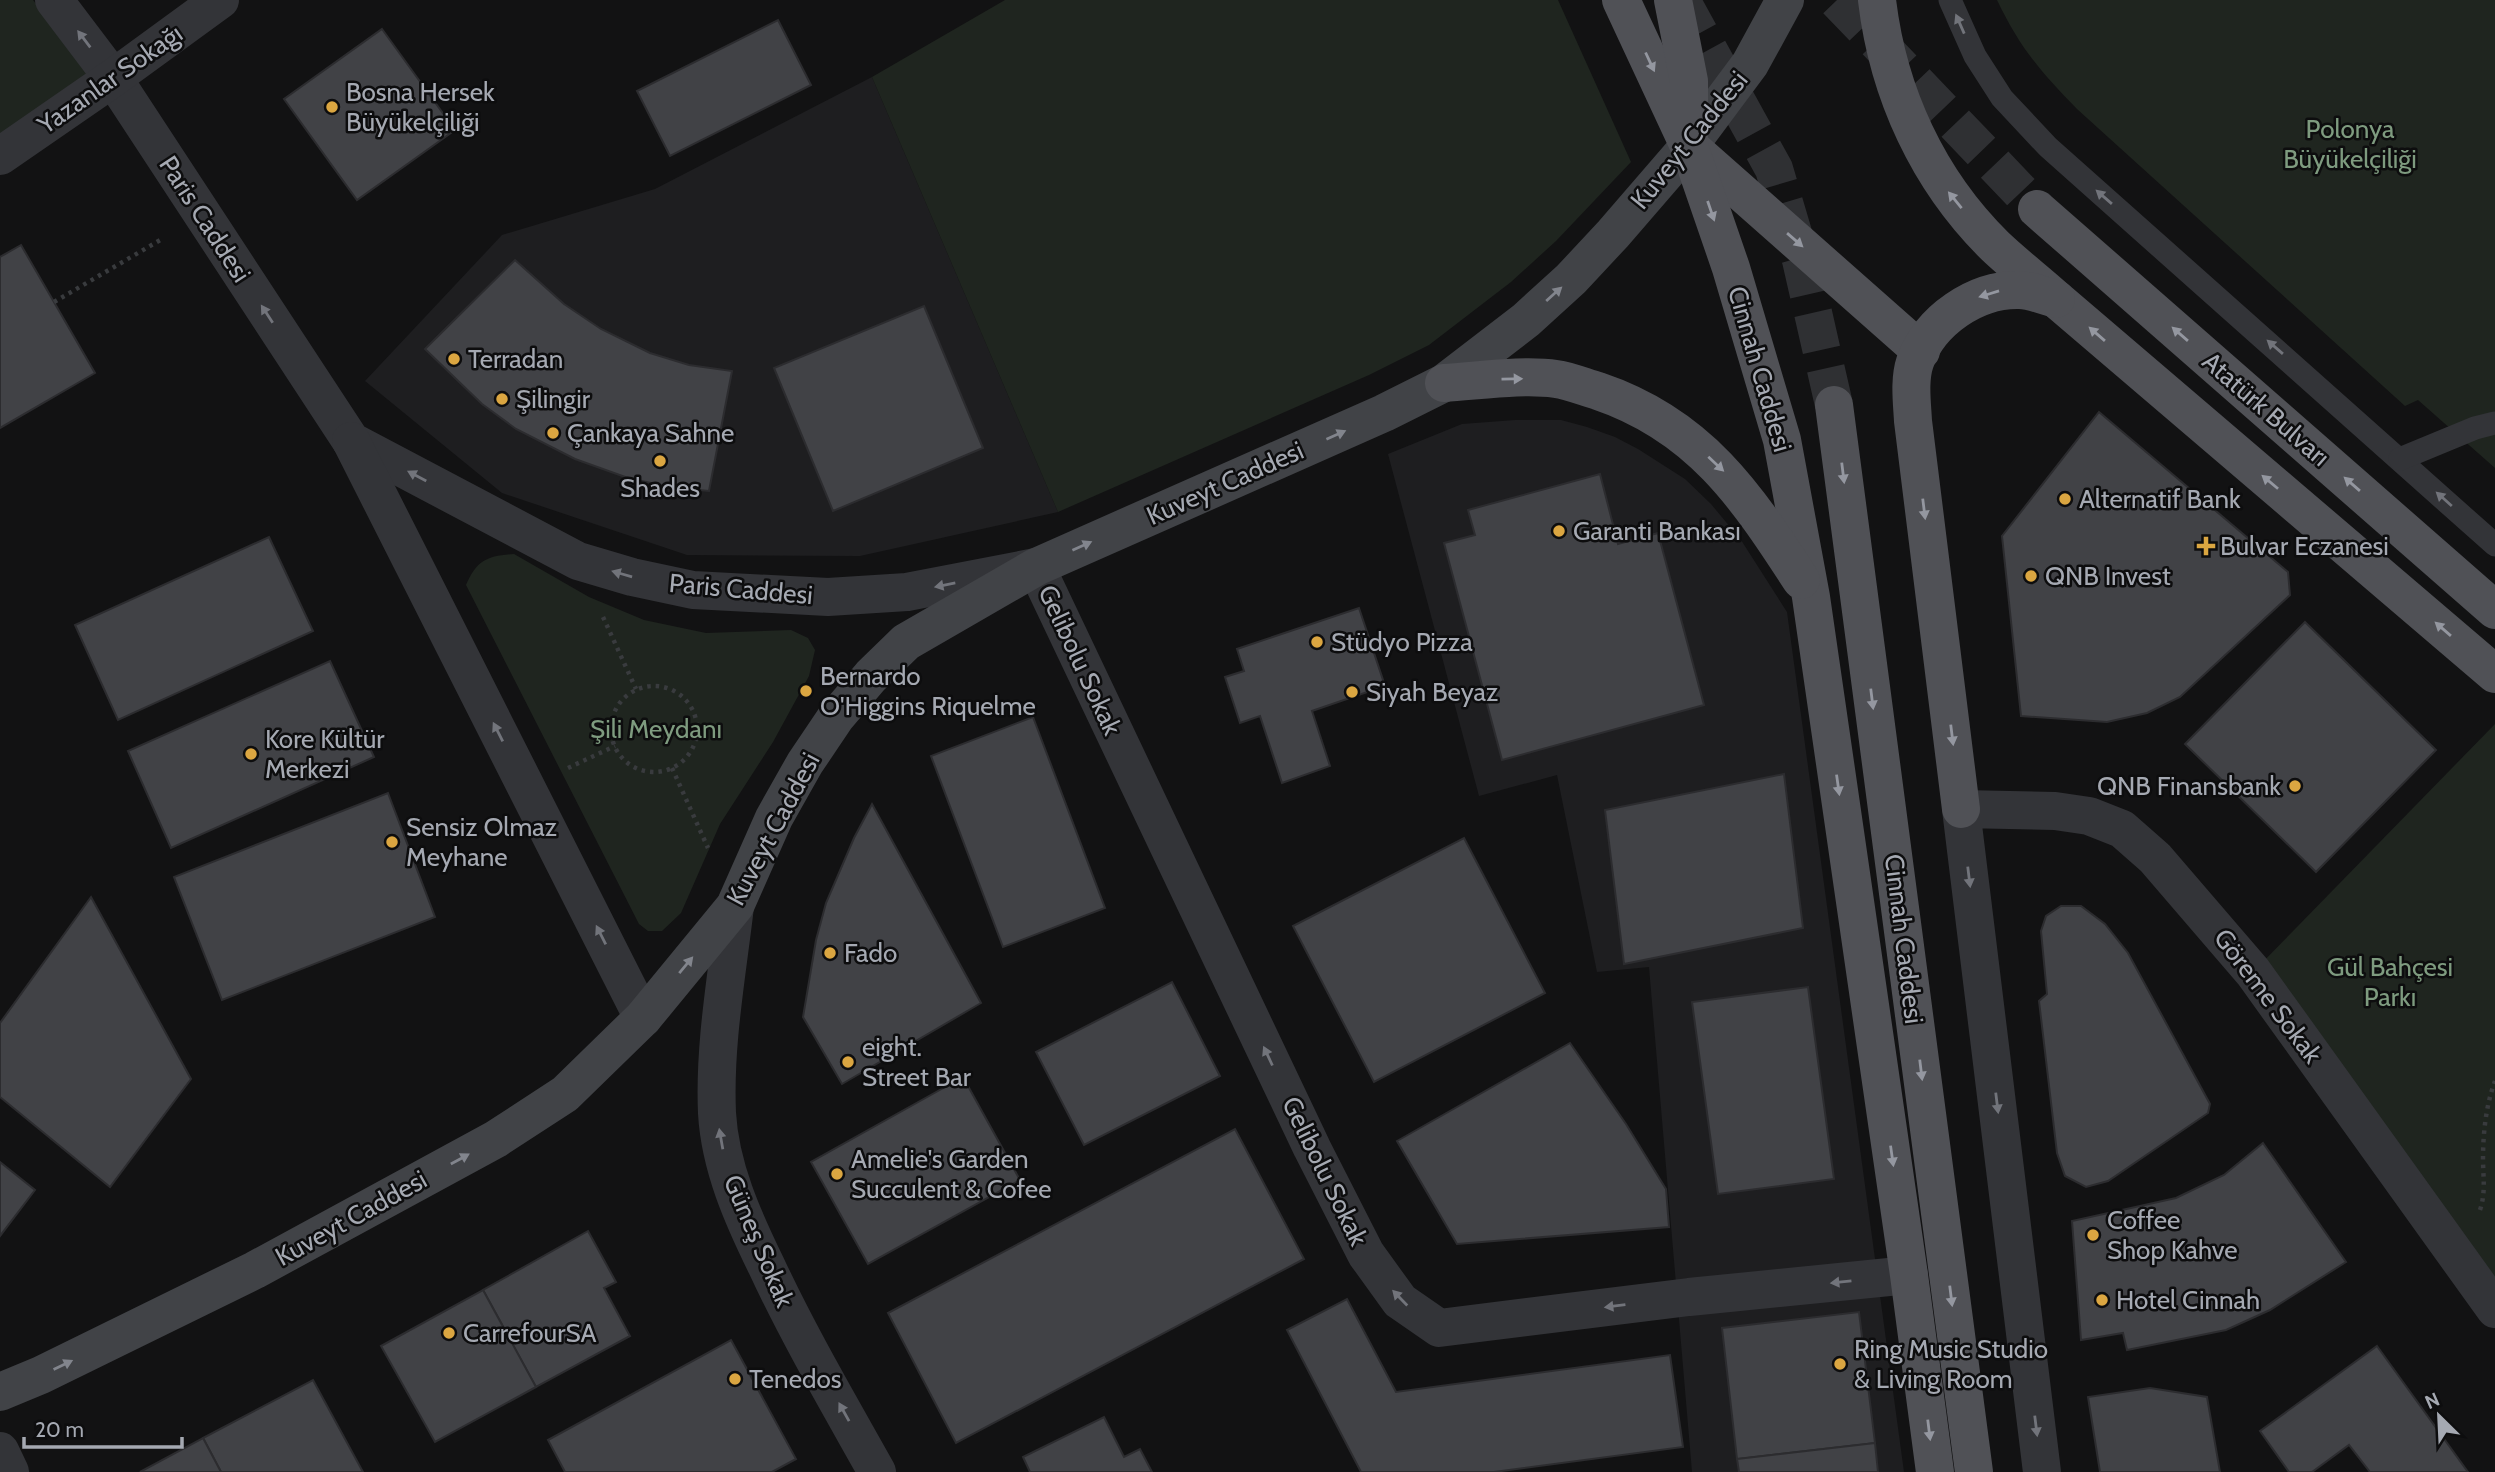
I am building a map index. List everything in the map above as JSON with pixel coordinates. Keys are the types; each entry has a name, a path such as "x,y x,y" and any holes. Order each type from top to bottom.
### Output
{"main road":[{"path":"1620,0 1689,146 1921,351"},
{"path":"1673,0 1689,81 1689,146"},
{"name":"Kuveyt Caddesi","path":"0,1392 41,1375 255,1270 496,1139 565,1094 643,1018 735,906 774,818 805,762 836,717 871,676 906,642 1036,567 1384,413 1444,383 1526,320 1571,279 1613,234 1689,146 1750,64 1785,0"},
{"name":"Atatürk Bulvarı","path":"1877,0 1880,26 1900,101 1944,186 1995,246 2495,674"},
{"name":"Cinnah Caddesi","path":"1689,146 1731,268 1779,429 1811,597 1935,1472"},
{"name":"Atatürk Bulvarı","path":"2037,208 2495,610"},
{"path":"1961,809 1913,421 1911,387 1915,363 1938,326 1955,310 1979,297 2002,291 2023,290 2056,299"},
{"path":"1444,383 1556,379 1618,398 1661,422 1695,445 1726,474 1758,514 1811,597"},
{"name":"Cinnah Caddesi","path":"1834,405 1974,1472"}],"street":[{"name":"Paris Caddesi","path":"54,0 113,78 351,441 643,1018"},
{"name":"Yazanlar Sokağı","path":"0,156 220,0"},
{"name":"Paris Caddesi","path":"351,441 578,561 632,577 693,590 828,597 907,592 1036,567"},
{"name":"Gelibolu Sokak","path":"1036,567 1312,1148 1366,1254 1400,1301 1439,1328 1689,1297 1909,1275"},
{"name":"Göreme Sokak","path":"1961,809 2055,811 2089,816 2122,830 2155,858 2253,972 2495,1309"},
{"path":"1961,809 2042,1472"},
{"name":"Güneş Sokak","path":"735,906 717,1061 718,1116 732,1185 748,1228 788,1311 877,1472"},
{"path":"0,1451 10,1472"}],"lane":[{"path":"1950,0 1975,56 2002,98 2048,147 2495,545"},
{"path":"2400,459 2475,428 2495,423"}],"path":[{"path":"54,302 202,215"},
{"path":"578,561 636,689"},
{"path":"652,686 669,688 683,697 693,710 697,727 694,743 685,758 672,768 655,772 639,769 624,760 615,746 610,730 613,714 622,699 636,689 652,686"},
{"path":"672,768 735,906"},
{"path":"2447,1241 2472,1222 2481,1209 2485,1192 2484,1135 2490,1094 2495,1081"}],"shaded area":[{"path":"872,77 1058,512 860,556 687,555 502,493 365,381 502,235 655,189"},
{"path":"1561,420 1587,427 1638,449 1685,479 1711,504 1741,540 1787,612 1904,1472 1692,1472 1649,967 1597,972 1557,775 1479,796 1388,454 1462,424"}],"green space":[{"path":"0,0 33,0 91,75 0,135"},
{"path":"1005,0 1558,0 1631,162 1556,241 1511,282 1429,345 1369,375 1058,512 872,77"},
{"name":"Polonya Büyükelçiliği","path":"1997,0 2495,0 2495,468 2418,400 2405,406 2077,109 2032,58"},
{"name":"Şili Meydanı","path":"514,554 589,597 644,620 706,633 791,630 808,638 815,650 809,676 773,742 720,824 681,913 662,931 648,931 639,924 466,585 474,570 484,561"},
{"name":"Gül Bahçesi Parkı","path":"2495,724 2495,1309 2253,972"}],"building":[{"path":"778,20 811,85 670,156 637,91"},
{"path":"382,29 455,130 357,200 284,99"},
{"path":"21,245 95,373 0,428 0,257"},
{"path":"515,260 564,304 601,329 650,353 689,365 732,371 709,491 669,487 628,478 575,459 516,429 482,404 425,349"},
{"path":"924,306 983,448 833,511 774,368"},
{"path":"2099,412 2288,572 2290,595 2180,697 2147,713 2107,722 2021,716 2002,536"},
{"path":"1600,474 1618,544 1658,533 1704,705 1502,760 1444,543 1475,535 1468,510"},
{"path":"269,537 313,631 118,720 75,625"},
{"path":"1359,608 1385,686 1312,711 1330,766 1282,783 1260,716 1240,723 1225,677 1244,671 1237,649"},
{"path":"2305,622 2436,750 2316,872 2185,744"},
{"name":"Kore Kültür Merkezi","path":"330,661 374,757 171,848 128,751"},
{"path":"1033,717 1105,908 1003,947 931,756"},
{"path":"1784,774 1803,928 1624,964 1605,810"},
{"path":"388,793 435,917 222,1000 174,877"},
{"path":"872,804 981,1003 842,1084 803,1017 816,940 826,903"},
{"path":"1464,838 1545,993 1374,1082 1293,926"},
{"path":"91,897 191,1079 110,1187 0,1097 0,1023"},
{"path":"2061,906 2081,906 2105,924 2128,953 2210,1104 2208,1113 2108,1181 2086,1187 2065,1176 2057,1153 2039,1001 2047,994 2041,931 2046,916"},
{"path":"1172,982 1220,1076 1084,1145 1036,1052"},
{"path":"1808,987 1834,1179 1718,1194 1692,1002"},
{"path":"1570,1043 1626,1124 1666,1189 1669,1227 1457,1244 1397,1141"},
{"path":"963,1077 1020,1180 868,1264 811,1162"},
{"path":"1235,1129 1304,1259 956,1443 888,1313"},
{"path":"2263,1143 2346,1262 2270,1310 2226,1330 2127,1350 2123,1333 2081,1340 2072,1221 2176,1198 2224,1175"},
{"path":"0,1162 35,1190 0,1236"},
{"path":"588,1231 616,1282 604,1288 630,1336 536,1387 483,1290"},
{"path":"483,1290 536,1387 435,1442 381,1346"},
{"path":"1347,1299 1396,1392 1670,1355 1683,1447 1494,1472 1361,1472 1287,1330"},
{"path":"1859,1312 1875,1443 1737,1459 1722,1328"},
{"path":"731,1340 796,1459 772,1472 565,1472 548,1440"},
{"path":"2377,1346 2468,1472 2370,1472 2349,1445 2312,1472 2289,1472 2260,1431"},
{"path":"313,1380 363,1472 221,1472 203,1438"},
{"path":"2150,1388 2207,1397 2220,1472 2100,1472 2088,1397"},
{"path":"1104,1417 1124,1457 1140,1449 1152,1472 1030,1472 1023,1457"},
{"path":"203,1438 221,1472 140,1472"},
{"path":"1875,1443 1878,1472 1739,1472 1737,1459"}],"tunnel":[{"path":"1681,0 1774,169 1801,260 1834,405"},
{"path":"1837,0 2037,209"}],"place":[{"name":"Bosna Hersek Büyükelçiliği","path":"332,107"},
{"name":"Terradan","path":"454,359"},
{"name":"Şilingir","path":"502,399"},
{"name":"Çankaya Sahne","path":"553,433"},
{"name":"Shades","path":"660,461"},
{"name":"Alternatif Bank","path":"2065,499"},
{"name":"Garanti Bankası","path":"1559,531"},
{"name":"Bulvar Eczanesi","path":"2206,546"},
{"name":"QNB Invest","path":"2031,576"},
{"name":"Stüdyo Pizza","path":"1317,642"},
{"name":"Bernardo O'Higgins Riquelme","path":"806,691"},
{"name":"Siyah Beyaz","path":"1352,692"},
{"name":"Kore Kültür Merkezi","path":"251,754"},
{"name":"QNB Finansbank","path":"2295,786"},
{"name":"Sensiz Olmaz Meyhane","path":"392,842"},
{"name":"Fado","path":"830,953"},
{"name":"eight. Street Bar","path":"848,1062"},
{"name":"Amelie's Garden Succulent & Cofee","path":"837,1174"},
{"name":"Coffee Shop Kahve","path":"2093,1235"},
{"name":"Hotel Cinnah","path":"2102,1300"},
{"name":"CarrefourSA","path":"449,1333"},
{"name":"Ring Music Studio & Living Room","path":"1840,1364"},
{"name":"Tenedos","path":"735,1379"}]}
